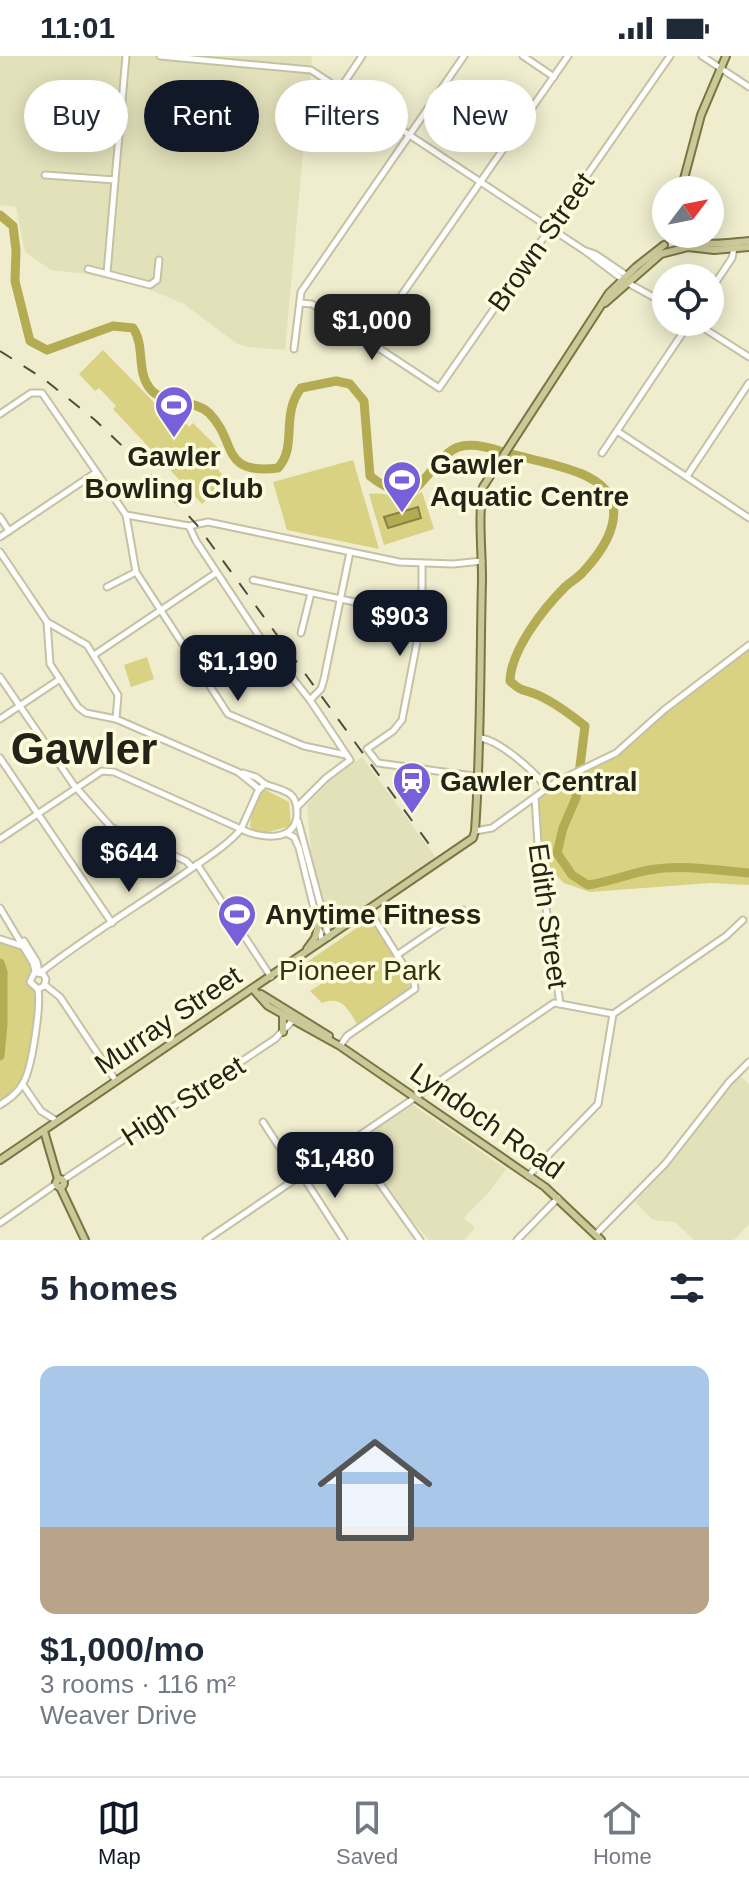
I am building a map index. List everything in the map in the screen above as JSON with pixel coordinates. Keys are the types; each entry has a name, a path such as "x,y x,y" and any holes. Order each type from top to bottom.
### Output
{"main road":[{"path":"685,176 701,115 726,56"},
{"path":"724,243 749,241"},
{"path":"724,248 734,248 749,241"},
{"path":"724,245 734,248"},
{"path":"628,279 661,248"},
{"path":"667,248 672,252"},
{"path":"475,831 481,738 480,505 483,487 601,306 628,278 654,258 682,248"},
{"path":"628,279 654,258"},
{"name":"Murray Street","path":"0,1160 468,843 475,831"},
{"path":"303,955 323,926"},
{"path":"242,997 268,1003 266,990 271,977"},
{"name":"Lyndoch Road","path":"255,988 281,1014 295,1018"},
{"name":"Lyndoch Road","path":"268,1003 340,1046 528,1176 558,1198 598,1237"},
{"path":"281,1014 285,1025 283,1032"},
{"path":"44,1131 59,1182 85,1240"}],"street":[{"path":"107,273 126,56"},
{"path":"160,56 308,69 326,80"},
{"path":"346,80 362,56"},
{"path":"294,349 301,292 464,56"},
{"path":"523,56 554,77"},
{"path":"300,303 312,304 369,342 568,56"},
{"name":"Brown Street","path":"369,342 439,388 670,56"},
{"path":"702,56 749,87"},
{"path":"410,135 652,296"},
{"path":"45,175 115,180"},
{"path":"724,270 734,248"},
{"path":"88,269 150,285 157,280 159,260"},
{"path":"602,453 682,336"},
{"path":"715,336 749,357"},
{"path":"687,476 749,383"},
{"path":"0,414 31,393 40,392 44,396 126,515 136,572 228,714 304,746 348,758"},
{"path":"617,431 749,518"},
{"path":"0,537 95,473"},
{"path":"126,515 189,526 208,522 422,564 482,561"},
{"path":"0,517 9,531"},
{"path":"189,526 216,573 259,636 310,700 348,758"},
{"path":"0,552 47,622 84,641 94,655 118,695 116,719"},
{"path":"310,700 323,683 350,552"},
{"path":"422,564 422,616 402,720 393,731 367,749 378,763 518,782"},
{"path":"107,587 136,572"},
{"path":"94,655 216,573"},
{"path":"253,580 373,606"},
{"path":"301,633 311,593"},
{"path":"47,622 50,664 82,711 116,719 238,772 259,789"},
{"path":"475,831 492,828 547,789 622,748 664,710 749,645"},
{"path":"0,677 77,788 118,831 194,866 271,977"},
{"path":"0,719 60,679"},
{"path":"481,738 497,743 547,789"},
{"path":"0,758 112,923"},
{"path":"297,807 348,758"},
{"path":"0,839 102,771 114,772 265,838 286,833 294,827 297,817"},
{"path":"238,772 249,774 290,794 297,807 326,940"},
{"path":"0,1105 23,1085 27,1074 40,1006 38,989 30,982 81,941 234,838 259,789 265,784"},
{"name":"Edith Street","path":"206,1240 554,1003 560,1004 542,883 535,798"},
{"path":"226,821 240,823 245,817"},
{"path":"286,833 294,837 299,848 323,926"},
{"path":"234,838 250,834"},
{"path":"0,908 27,948 38,973 45,976 45,985"},
{"path":"340,1046 347,1036 414,991 415,984 369,910"},
{"path":"397,955 463,910"},
{"path":"560,1004 613,1014 726,936 743,920"},
{"path":"323,926 339,931"},
{"path":"0,939 27,948"},
{"path":"38,989 45,985"},
{"path":"45,985 60,997 117,1082"},
{"path":"528,1176 598,1104 613,1014"},
{"name":"High Street","path":"0,1223 283,1032 295,1018"},
{"path":"598,1237 665,1164 729,1082 749,1062"},
{"path":"23,1085 41,1111 58,1121"},
{"path":"263,1122 344,1240"},
{"path":"351,1143 420,1240"},
{"path":"519,1239 558,1198"}],"shaded area":[{"path":"0,56 312,56 310,80 275,80 275,152 303,152 285,350 247,347 236,343 184,304 144,287 51,270 25,252 16,207 0,205"},
{"path":"418,507 421,518 388,528 384,517"},
{"path":"362,757 437,859 335,926 326,918 312,866 307,805 336,774"},
{"path":"739,1075 749,1084 749,1224 734,1240 694,1240 675,1222 653,1220 635,1202 666,1170"},
{"path":"413,1105 506,1169 464,1218 475,1228 464,1240 429,1240 392,1198 356,1143"}],"green space":[{"name":"Gawler Bowling Club","path":"103,350 177,426 175,422 180,417 189,427 193,423 220,450 210,460 227,480 202,504 113,409 116,406 99,388 95,391 79,374"},
{"path":"353,460 379,549 287,530 273,482"},
{"name":"Gawler Aquatic Centre","path":"422,492 434,529 384,545 369,494 406,497"},
{"path":"749,645 749,885 710,883 590,892 564,883 540,859 535,798 556,782 609,757"},
{"path":"147,657 154,679 131,687 124,665"},
{"path":"264,789 289,802 291,826 260,834 250,827 254,806"},
{"name":"Pioneer Park","path":"367,921 373,922 411,984 407,992 357,1024 344,1005 335,1001 322,1003 310,991 321,984 307,962"},
{"path":"0,939 24,947 35,971 31,977 40,999 23,1085 0,1105"}],"waterway":[{"path":"0,215 13,226 15,281 30,341 47,350 113,326 133,328 139,343 144,376 152,391 209,413 218,424 232,454 246,466 278,468 287,450 291,409 301,388 336,381 350,384 364,401 370,476 386,486 415,489 450,451 469,445 562,467 598,483 613,506 610,533 594,560 538,618 516,656 510,681 552,702 585,726 576,798 563,828 557,853 572,875 588,885 661,868 749,873"},
{"path":"0,963 3,972 0,1056"}],"railway":[{"path":"0,351 44,379 95,420 197,525 434,851"}],"place":[{"name":"Gawler Bowling Club","path":"174,439"},
{"name":"Gawler Aquatic Centre","path":"402,514"},
{"name":"Gawler Central","path":"412,815"},
{"name":"Anytime Fitness","path":"237,948"}],"district":[{"name":"Gawler","path":"84,748"}]}
